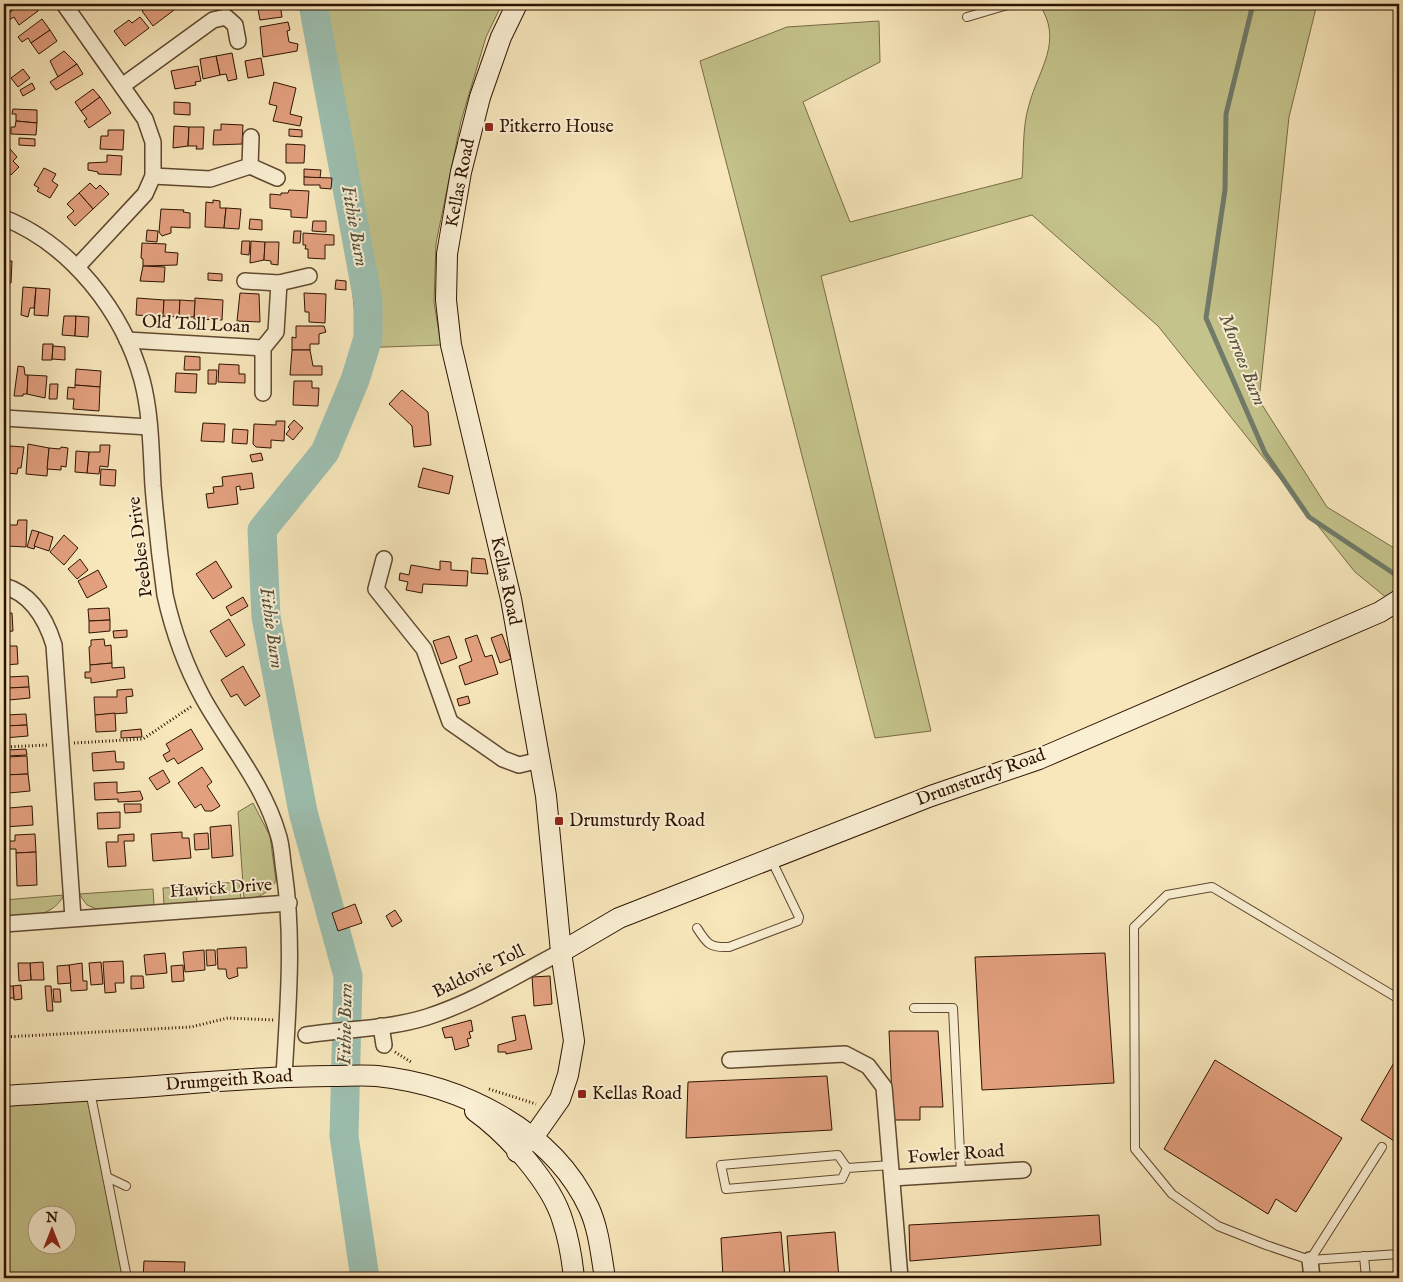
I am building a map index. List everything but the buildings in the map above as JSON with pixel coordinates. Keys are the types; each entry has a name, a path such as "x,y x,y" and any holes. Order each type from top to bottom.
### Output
{"main road":[{"name":"Kellas Road","path":"517,4 501,37 480,97 461,172 447,254 446,300 451,345 511,599 540,760 546,796 561,952 574,1040 568,1075 560,1099 534,1136 517,1152"},
{"name":"Drumsturdy Road","path":"561,952 619,918 931,796 1039,759 1380,612 1399,600"},
{"name":"Drumgeith Road","path":"4,1096 284,1076 376,1076 411,1081 452,1094"},
{"path":"452,1094 498,1114 534,1136 568,1172 590,1209 600,1244 605,1278"},
{"path":"452,1094 484,1118 517,1152 547,1190 563,1220 574,1278"}],"street":[{"path":"64,4 145,119 153,142 153,176 145,194 77,267"},
{"path":"122,86 213,20 226,17 235,25 238,41"},
{"path":"250,166 251,137"},
{"path":"153,176 210,179 250,166 277,178"},
{"name":"Peebles Drive","path":"4,218 47,242 77,267 106,302 127,340 142,381 165,595 173,629 186,664 203,698 247,767 279,834 289,903"},
{"path":"245,281 279,283 309,276"},
{"name":"Old Toll Loan","path":"263,393 263,348 276,332 279,283"},
{"name":"Old Toll Loan","path":"127,340 263,348"},
{"path":"4,418 148,427"},
{"path":"384,559 376,589 424,649 450,722 503,759 519,765 540,760"},
{"path":"4,586 13,588 33,604 47,622 54,645 73,918"},
{"name":"Hawick Drive","path":"4,924 289,903 291,943 284,1076"},
{"name":"Baldovie Toll","path":"313,1034 381,1026 425,1017 465,1003 561,952"},
{"path":"381,1026 384,1044"},
{"name":"Fowler Road","path":"730,1060 845,1054 868,1066 884,1087 900,1278"},
{"name":"Fowler Road","path":"891,1171 961,1173 1023,1170"},
{"path":"1310,1260 1312,1278"}],"lane":[{"path":"967,17 1011,4"},
{"path":"697,928 707,944 718,948 729,947 798,921 799,916 771,859"},
{"path":"1399,999 1212,887 1167,895 1134,927 1135,1149 1172,1194 1218,1226 1310,1260 1399,1254"},
{"path":"914,1008 953,1008 961,1173"},
{"path":"90,1091 127,1278"},
{"path":"1310,1260 1382,1147"},
{"path":"838,1155 847,1168 842,1179 726,1189 721,1165 838,1155"},
{"path":"847,1168 891,1171"},
{"path":"107,1177 126,1186"},
{"path":"1364,1256 1366,1278"}],"path":[{"path":"4,747 144,739 203,698"},
{"path":"4,1037 191,1026 228,1018 287,1021"}],"shaded area":[{"path":"304,4 502,4 486,37 461,121 436,243 434,302 441,345 358,348 346,222"},
{"path":"777,4 886,4 779,9"},
{"path":"1039,4 1317,4 1289,117 1259,400 1327,507 1399,551 1399,608 1355,572 1158,326 1032,215 821,276 931,731 875,738 700,61 787,27 879,21 880,62 803,102 850,222 1022,178 1024,132 1027,114 1047,54 1049,42 1046,17"},
{"path":"253,803 270,836 276,881 263,894 254,898 244,899 238,812"},
{"path":"239,882 241,899 211,901 210,884"},
{"path":"196,886 197,903 164,905 163,888"},
{"path":"153,889 154,905 99,910 87,905 79,894"},
{"path":"64,895 52,909 45,912 30,915 4,916 4,900"},
{"path":"90,1091 127,1278 4,1278 4,1095"}],"waterway":[{"name":"Fithie Burn","path":"313,4 368,301 368,338 355,380 325,452 262,530 266,617 303,812 348,976 344,1136 365,1278"},
{"name":"Morroes Burn","path":"1253,4 1226,114 1225,190 1206,318 1265,453 1309,517 1399,577"}],"place":[{"name":"Pitkerro House","path":"489,127"},
{"name":"Drumsturdy Road","path":"559,821"},
{"name":"Kellas Road","path":"582,1094"}]}
